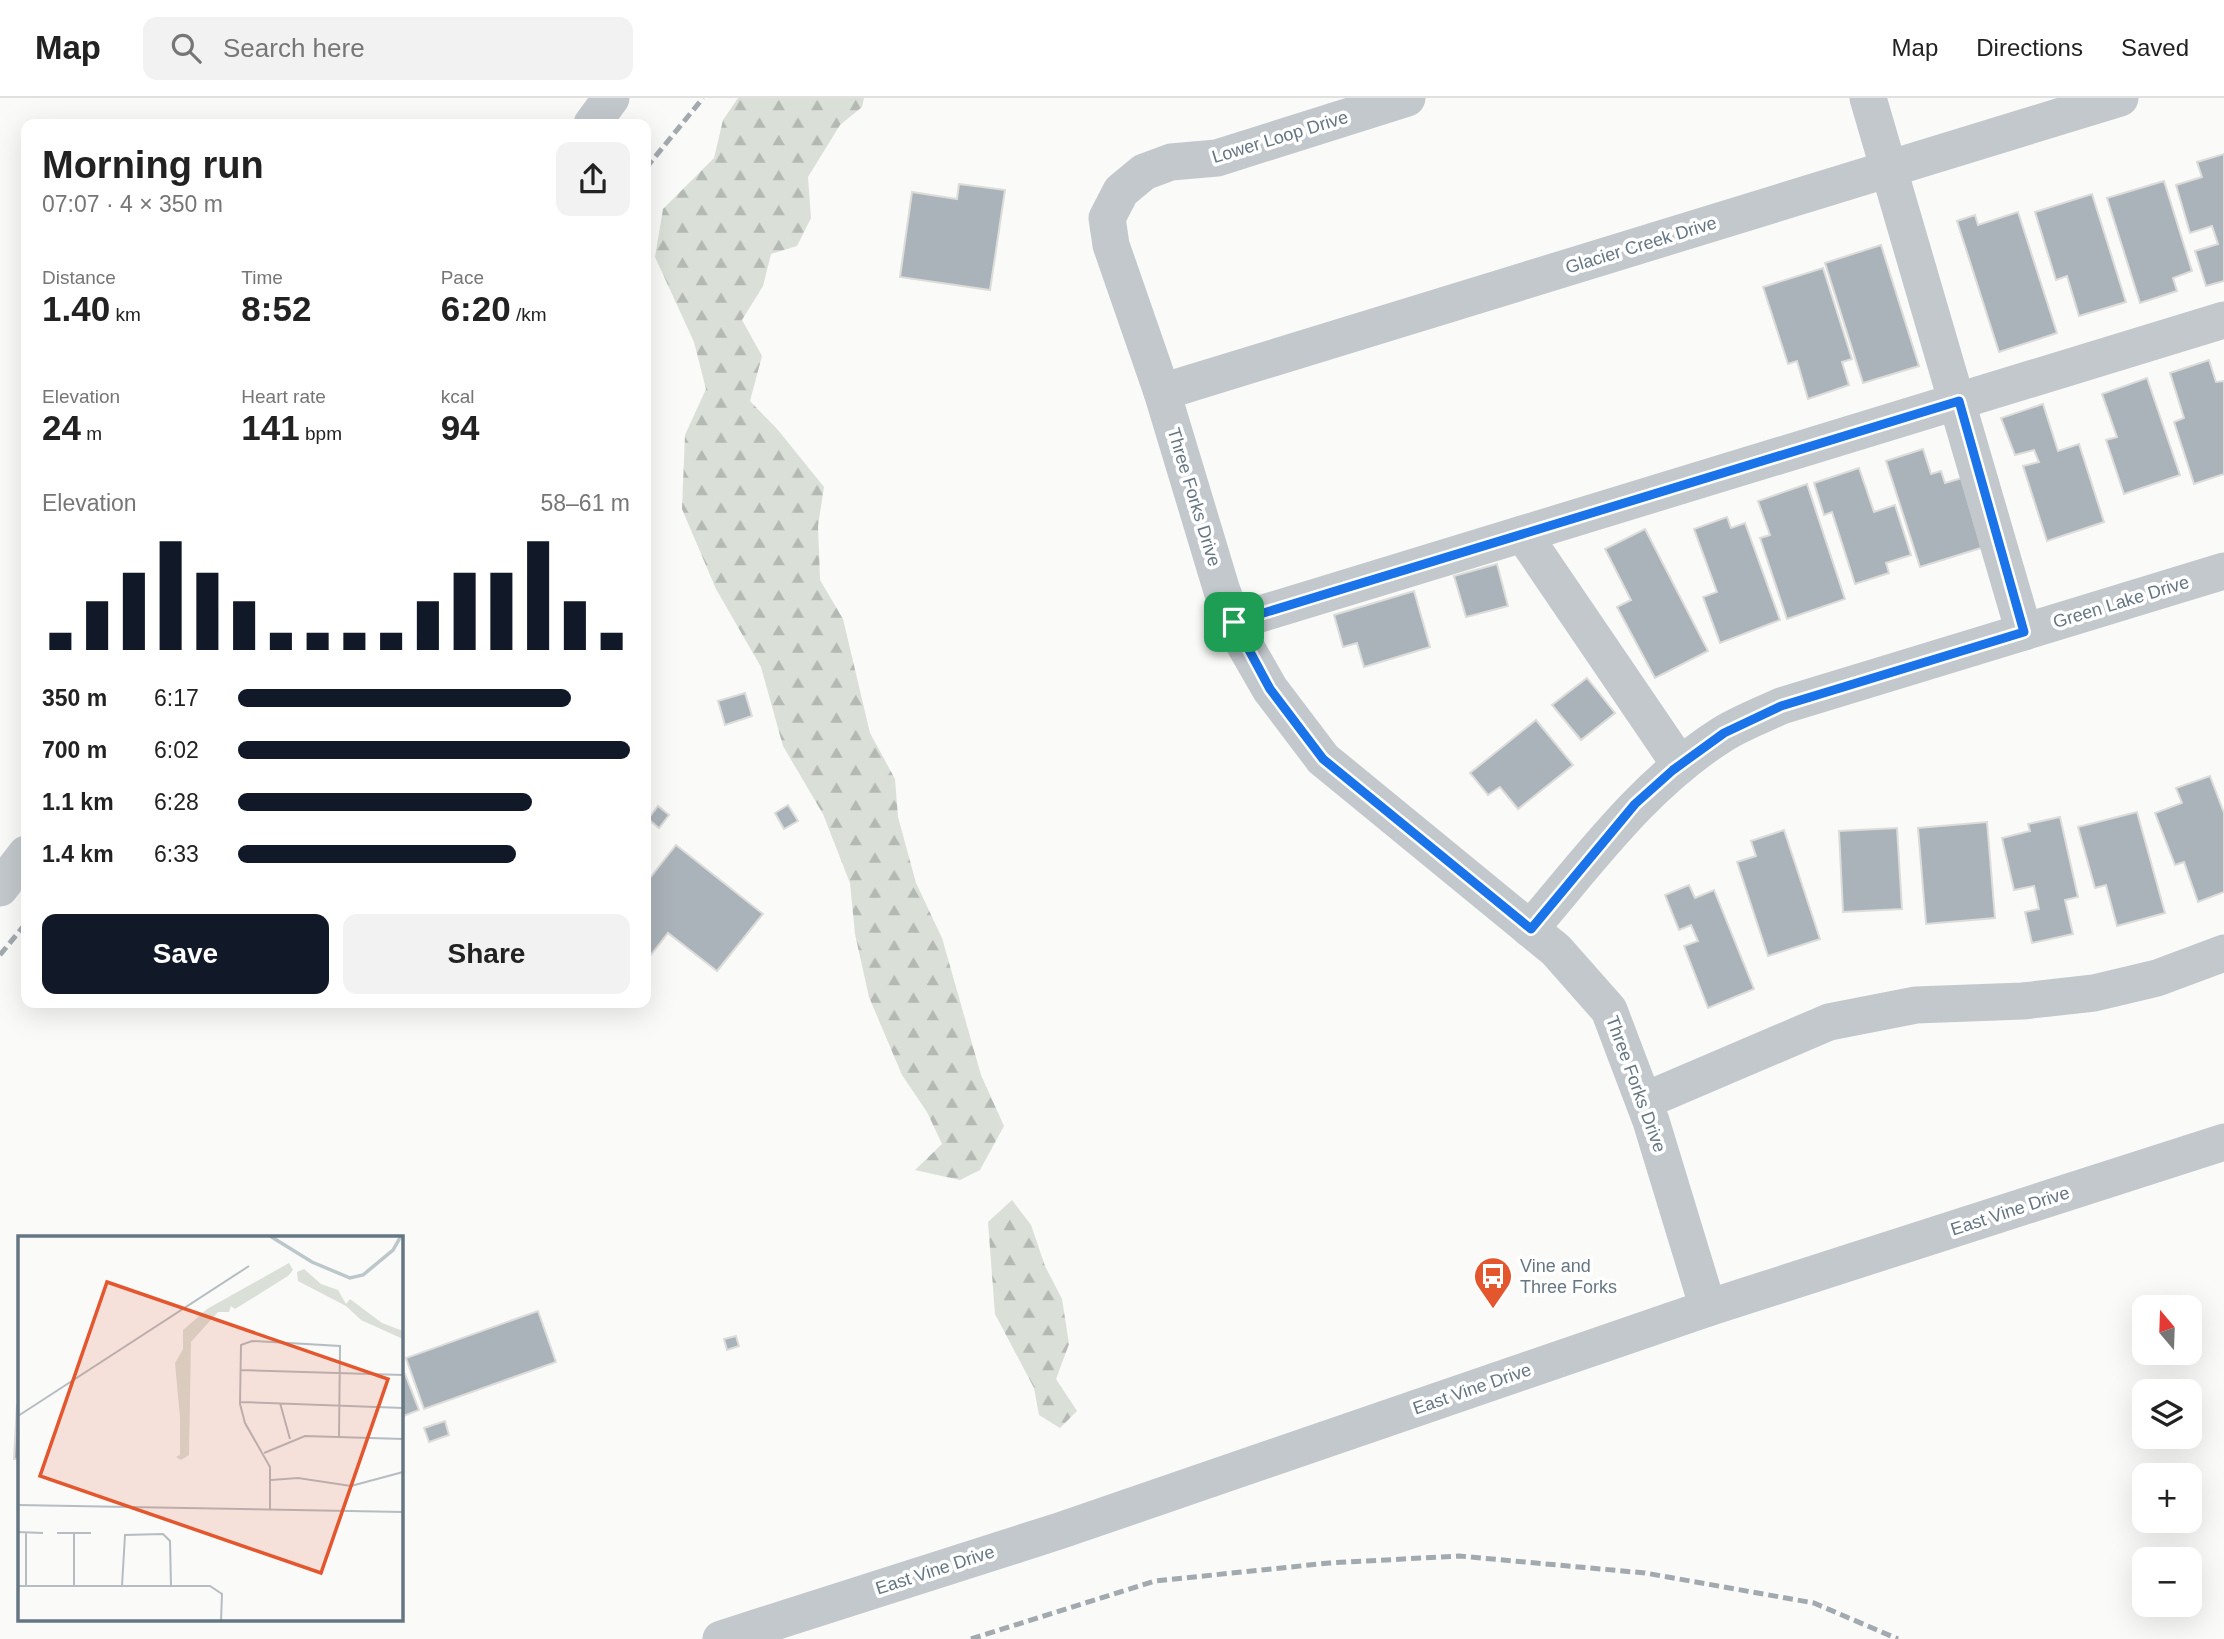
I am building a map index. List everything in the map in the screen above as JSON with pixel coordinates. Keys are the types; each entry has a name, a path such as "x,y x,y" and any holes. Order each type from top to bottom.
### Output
{"street":[{"path":"596,119 611,98"},
{"name":"Lower Loop Drive","path":"1162,392 1111,245 1107,218 1121,191 1144,172 1171,162 1217,158 1407,98"},
{"path":"1868,98 1959,401 2024,632"},
{"name":"Glacier Creek Drive","path":"1162,392 2120,98"},
{"path":"1234,622 2224,320"},
{"name":"Three Forks Drive","path":"1162,392 1234,622 1270,689 1323,759 1556,950 1609,1010 1644,1101 1709,1308"},
{"path":"1523,534 1680,765"},
{"name":"Green Lake Drive","path":"1531,929 1635,804 1680,765 1724,733 1781,706 2224,571"},
{"path":"0,888 21,861"},
{"path":"1644,1101 1829,1022 1916,1004 2023,1001 2094,993 2157,978 2224,953"},
{"name":"East Vine Drive","path":"721,1639 1059,1531 1709,1308 2224,1142"}],"green space":[{"path":"738,98 864,98 862,107 840,125 808,177 811,218 797,246 771,254 763,286 742,320 762,356 750,401 778,430 824,487 818,526 820,580 843,619 870,733 895,779 898,817 916,883 942,938 981,1075 1004,1126 980,1170 960,1180 915,1170 942,1144 927,1112 902,1075 869,997 855,934 850,883 823,814 783,746 761,667 716,589 682,509 685,435 706,389 694,342 655,257 663,209 714,158 723,120"},
{"path":"1012,1200 1031,1225 1045,1266 1062,1299 1069,1344 1056,1379 1077,1411 1060,1428 1039,1415 1034,1388 995,1314 988,1222"}],"building":[{"path":"2224,154 2224,281 2206,286 2195,251 2218,244 2212,226 2190,233 2176,185 2202,177 2197,162"},
{"path":"2164,181 2192,271 2173,278 2177,291 2140,303 2107,198"},
{"path":"959,184 1005,190 990,290 900,277 912,192 957,199"},
{"path":"2092,194 2126,302 2079,316 2067,276 2056,280 2035,212"},
{"path":"2018,212 2057,333 1999,352 1957,221 1975,215 1978,225"},
{"path":"1881,245 1919,366 1863,383 1825,263"},
{"path":"1823,268 1852,359 1842,362 1849,385 1808,399 1797,361 1788,364 1763,287"},
{"path":"2209,360 2216,382 2224,381 2224,474 2194,484 2174,422 2184,418 2170,373"},
{"path":"2147,378 2180,475 2124,494 2106,440 2117,437 2102,394"},
{"path":"2043,404 2058,451 2079,444 2104,522 2047,541 2023,466 2039,462 2034,450 2015,455 2001,418"},
{"path":"1923,449 1931,474 1941,471 1945,483 1962,478 1984,547 1920,567 1886,461"},
{"path":"1859,468 1874,512 1895,505 1911,555 1886,563 1889,573 1855,584 1832,512 1824,515 1814,483"},
{"path":"1807,484 1845,599 1787,619 1760,538 1770,535 1758,501"},
{"path":"1727,517 1731,528 1745,523 1780,620 1720,643 1703,597 1717,592 1694,529"},
{"path":"1645,529 1708,651 1655,678 1617,607 1631,600 1605,549"},
{"path":"1497,564 1508,606 1466,617 1454,576"},
{"path":"1414,591 1430,647 1364,667 1357,643 1343,647 1334,615"},
{"path":"1587,678 1615,713 1581,740 1552,705"},
{"path":"745,693 752,716 725,725 718,701"},
{"path":"1536,720 1573,765 1518,809 1500,787 1488,795 1470,773"},
{"path":"2210,776 2224,813 2224,892 2198,902 2184,862 2175,865 2155,813 2182,803 2176,788"},
{"path":"788,805 798,821 784,829 775,813"},
{"path":"658,806 669,815 659,828 651,821 651,815"},
{"path":"2137,812 2165,913 2117,926 2106,885 2095,888 2078,827"},
{"path":"2060,817 2078,897 2065,900 2073,934 2032,943 2025,912 2039,909 2034,886 2014,890 2002,838 2030,831 2028,824"},
{"path":"1987,822 1995,918 1926,924 1918,828"},
{"path":"1897,828 1902,909 1843,912 1839,831"},
{"path":"1784,830 1820,939 1768,956 1737,862 1756,856 1751,841"},
{"path":"676,845 763,914 717,971 668,933 651,955 651,877"},
{"path":"1689,885 1695,898 1714,890 1754,989 1708,1008 1684,946 1698,941 1691,925 1679,930 1665,895"},
{"path":"538,1311 556,1362 424,1409 406,1358"},
{"path":"736,1336 739,1346 727,1350 724,1339"},
{"path":"405,1374 419,1410 402,1417 402,1376"},
{"path":"17,1405 18,1405 18,1459 14,1459"},
{"path":"445,1421 449,1435 429,1442 424,1428"}],"railway":[{"path":"651,162 703,98"},
{"path":"0,955 21,929"},
{"path":"971,1639 1155,1581 1329,1563 1459,1556 1645,1573 1814,1603 1898,1639"}],"place":[{"name":"Vine and Three Forks","path":"1493,1310"}],"route":[{"path":"1959,401 2024,632 1781,706 1724,733 1673,770 1635,804 1531,929 1323,759 1298,730 1270,689 1234,622 1959,401"}]}
